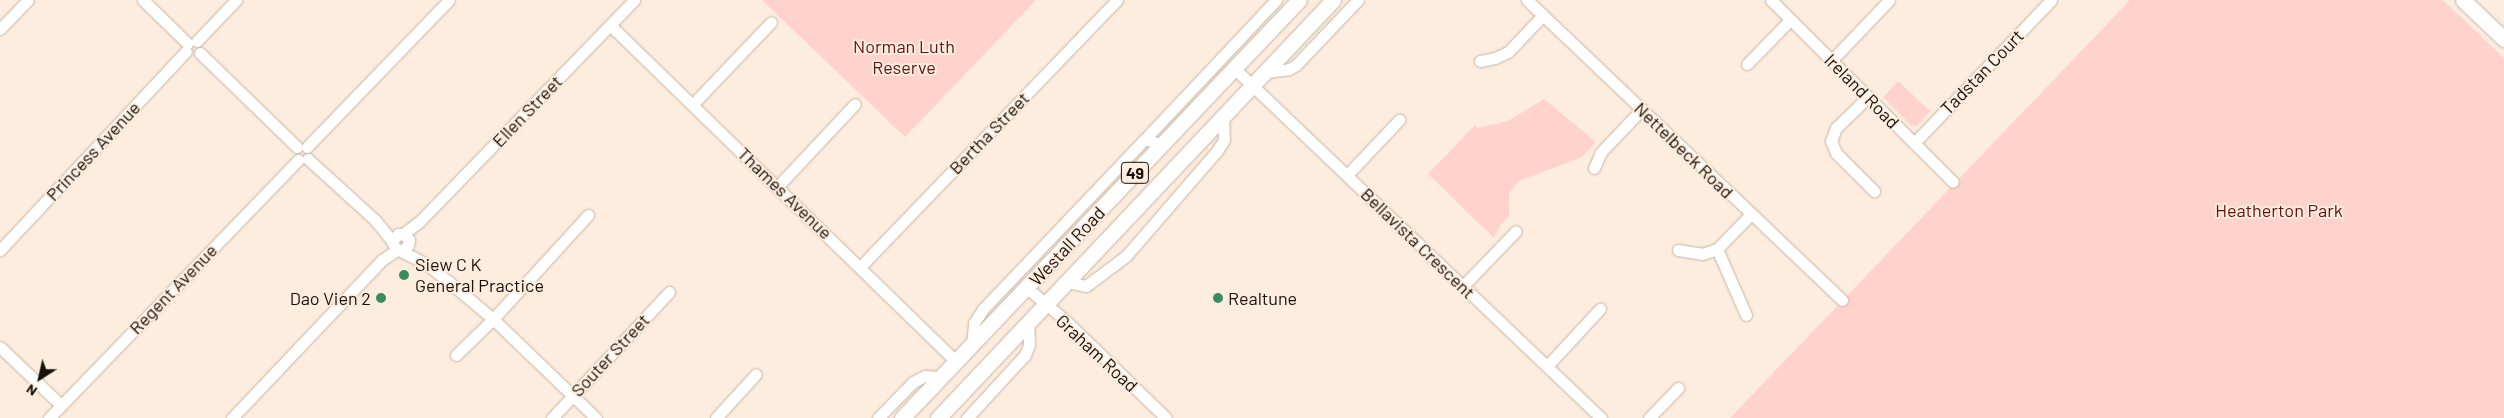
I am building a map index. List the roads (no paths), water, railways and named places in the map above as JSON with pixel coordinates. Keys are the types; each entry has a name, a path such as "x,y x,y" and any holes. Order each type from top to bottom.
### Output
{"main road":[{"name":"Westall Road","path":"902,418 1300,0"},
{"name":"Westall Road","path":"938,418 1029,330 1045,304 1333,0"},
{"path":"2463,0 2504,39"},
{"path":"1187,120 1205,136"}],"street":[{"path":"0,29 28,0"},
{"path":"143,0 190,45 193,56 200,53 302,147"},
{"name":"Princess Avenue","path":"0,250 190,45 236,0"},
{"path":"449,0 302,147 294,152 493,319 596,418"},
{"name":"Ellen Street","path":"232,418 634,0"},
{"name":"Bertha Street","path":"861,266 1117,0"},
{"name":"Westall Road","path":"972,346 974,323 983,309 1276,0"},
{"path":"1266,72 1296,65 1358,0"},
{"name":"Nettelbeck Road","path":"1527,0 1842,300"},
{"name":"Ireland Road","path":"1771,0 1953,182"},
{"path":"1831,61 1889,0"},
{"name":"Tadstan Court","path":"1914,143 2051,0"},
{"path":"1480,61 1495,58 1508,52 1543,15"},
{"path":"1746,64 1790,20"},
{"path":"693,104 771,22"},
{"name":"Thames Avenue","path":"610,26 861,266 957,362"},
{"name":"Bellavista Crescent","path":"1234,68 1601,418"},
{"path":"1868,97 1836,128 1831,141 1836,153 1874,191"},
{"path":"778,186 855,104"},
{"path":"1594,168 1602,152 1642,109"},
{"name":"Westall Road","path":"1066,282 1086,286 1126,256 1218,152 1224,140 1223,117"},
{"path":"1347,175 1399,120"},
{"path":"1145,139 1162,145"},
{"name":"Regent Avenue","path":"55,411 303,159"},
{"path":"1678,250 1702,254 1717,249 1751,214"},
{"path":"456,355 493,319 588,216"},
{"path":"1463,286 1516,231"},
{"path":"1717,249 1746,314"},
{"name":"Graham Road","path":"1027,288 1066,322 1166,418"},
{"name":"Souter Street","path":"552,418 669,292"},
{"path":"1547,366 1600,309"},
{"name":"Westall Road","path":"973,416 1020,362 1029,346 1029,330"},
{"path":"0,347 55,411"},
{"path":"0,356 55,411"},
{"path":"716,418 756,374"},
{"path":"878,418 908,386 925,376 942,377"},
{"path":"1649,418 1678,388"}],"place":[{"name":"Siew C K General Practice","path":"404,275"},
{"name":"Dao Vien 2","path":"381,298"},
{"name":"Realtune","path":"1218,298"}],"park label":[{"name":"Norman Luth Reserve","path":"904,57"},
{"name":"Heatherton Park","path":"2279,210"}]}
